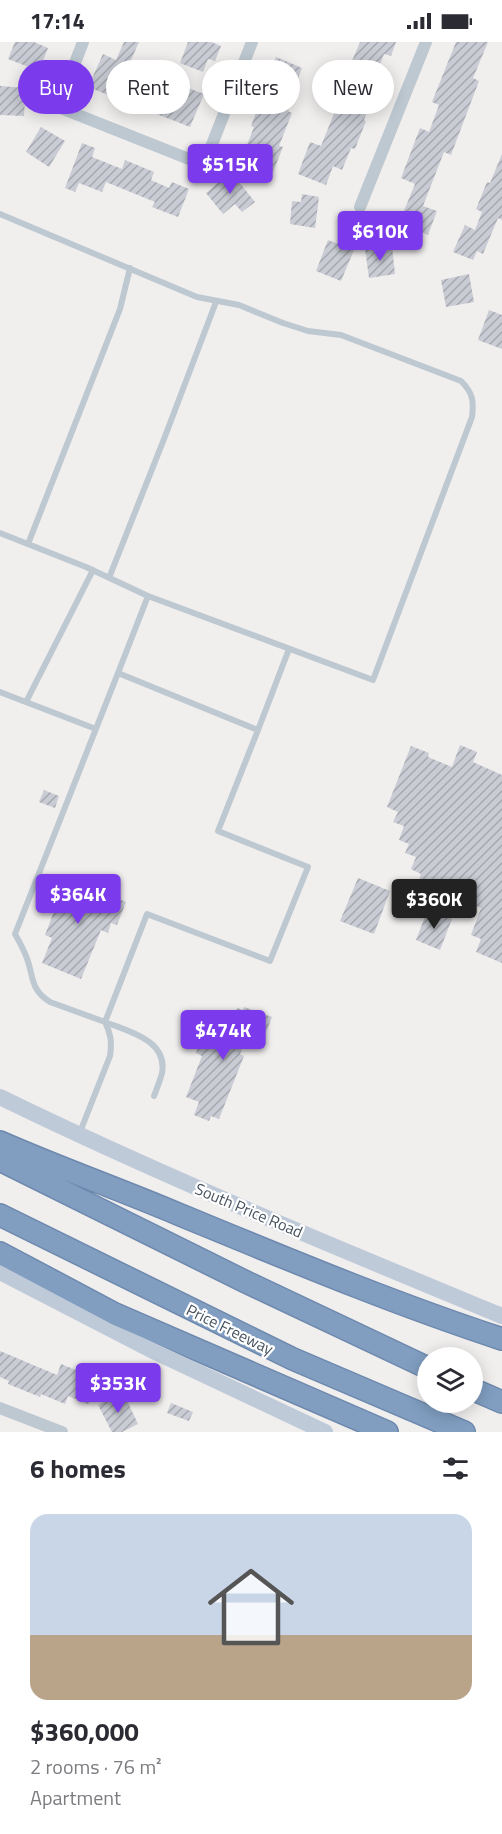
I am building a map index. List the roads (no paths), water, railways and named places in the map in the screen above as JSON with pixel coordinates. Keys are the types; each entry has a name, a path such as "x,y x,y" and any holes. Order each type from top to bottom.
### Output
{"highway":[{"path":"0,1142 264,1251 502,1339"},
{"path":"0,1160 244,1281 417,1363"},
{"name":"Price Freeway","path":"0,1215 292,1359 464,1432"},
{"path":"0,1253 115,1314 387,1432"},
{"path":"483,1394 502,1402"}],"main road":[{"name":"South Price Road","path":"0,1097 265,1218 502,1316"},
{"path":"0,1272 149,1349 325,1432"}],"street":[{"path":"83,42 58,107 204,165 252,42"},
{"path":"360,207 426,42"},
{"path":"0,1408 62,1432"}],"lane":[{"path":"0,214 197,297 239,305 308,331 341,335 461,381 470,391 474,401 472,417 373,680 148,596 93,570 0,533"},
{"path":"28,544 120,309 130,268"},
{"path":"109,578 216,302"},
{"path":"26,702 93,570"},
{"path":"148,596 15,934 27,957 36,988 42,997 143,1037 154,1045 161,1058 162,1072 154,1096"},
{"path":"79,1135 110,1056 112,1043 105,1022 147,914 270,961 308,867 218,831 290,649"},
{"path":"118,673 258,730"},
{"path":"0,692 96,729"}]}
